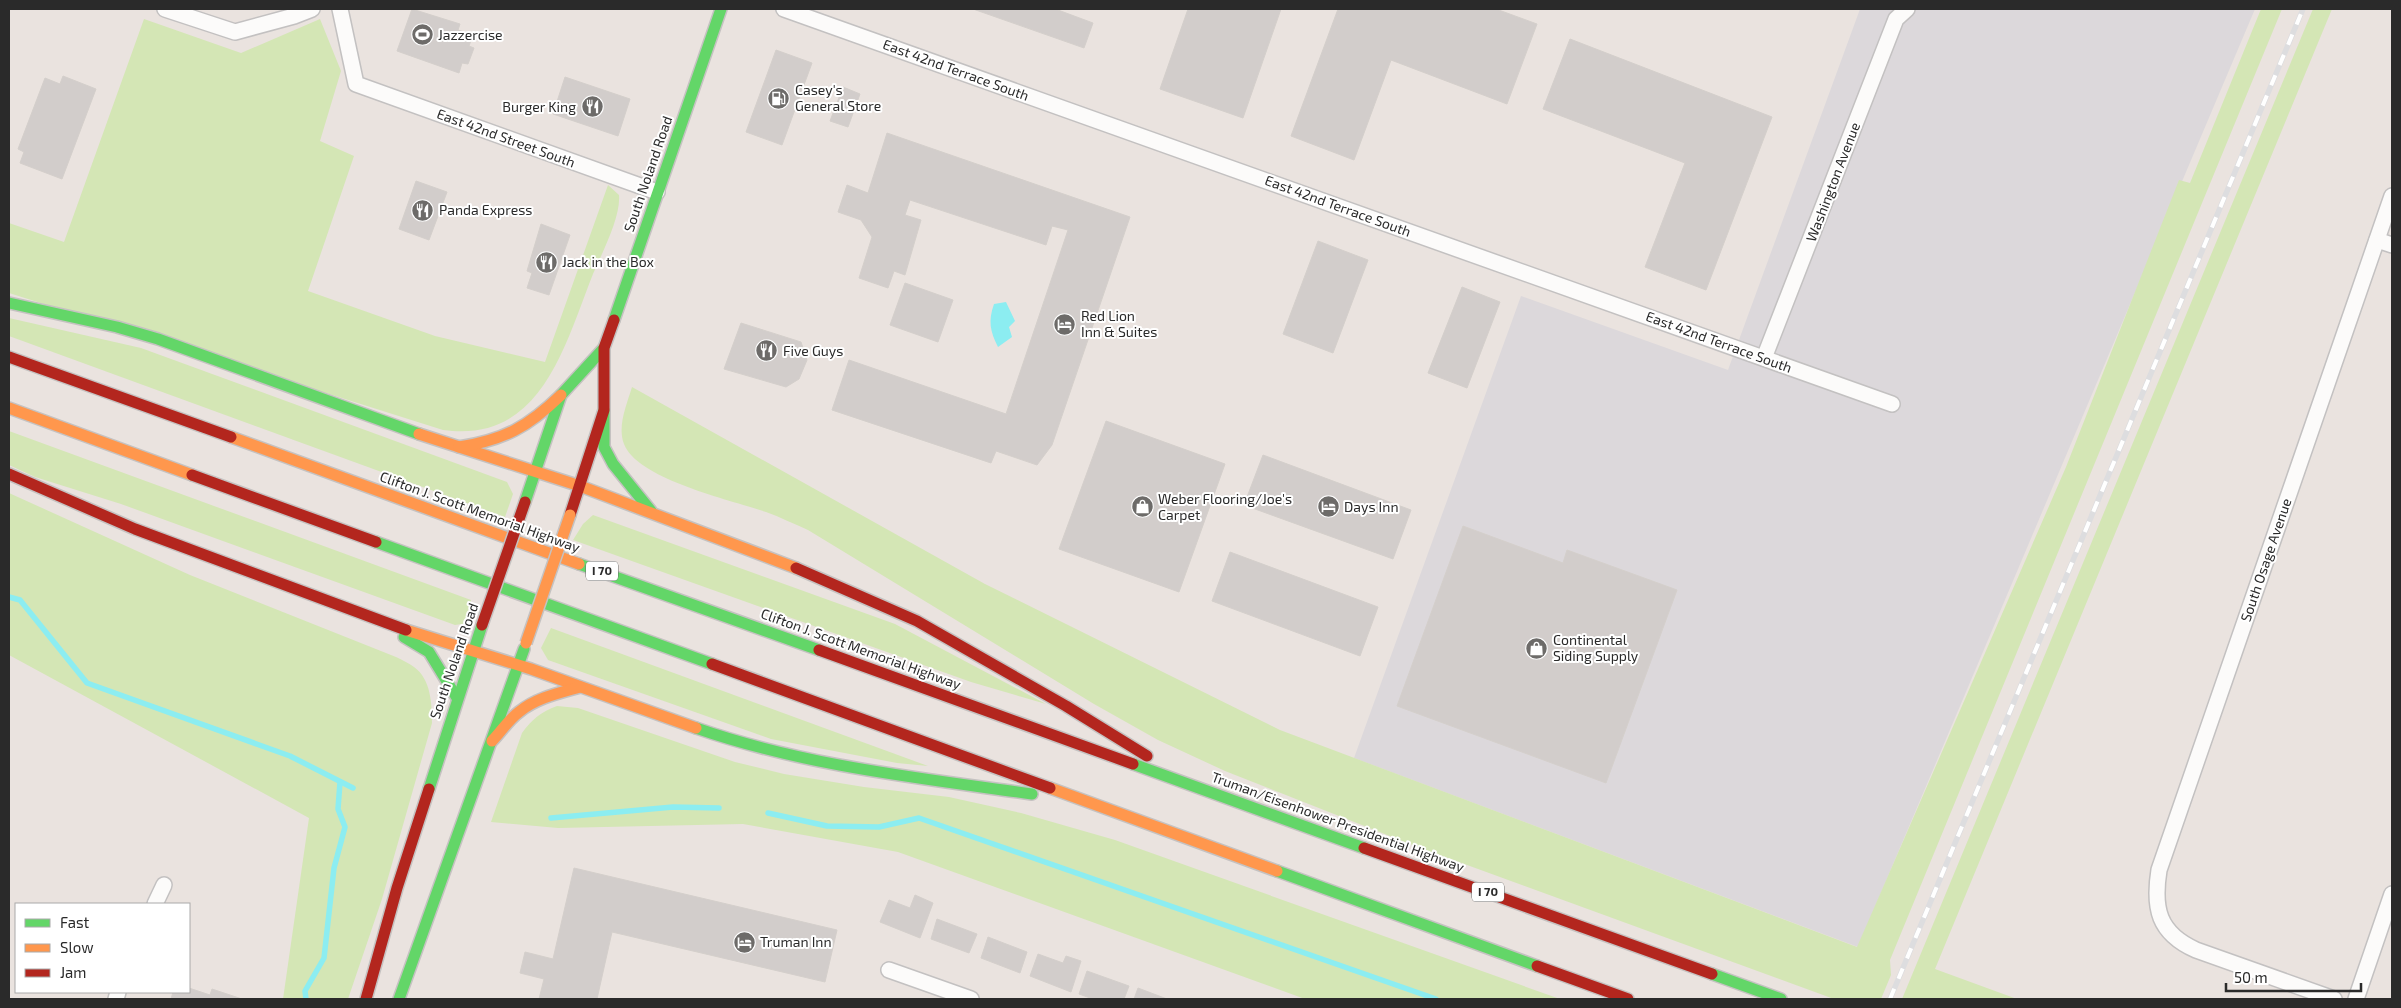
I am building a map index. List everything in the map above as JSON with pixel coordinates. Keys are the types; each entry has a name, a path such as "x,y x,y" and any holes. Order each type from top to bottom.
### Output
{"main road":[{"name":"South Noland Road","path":"399,999 447,856 492,741 580,486 604,410 604,348 721,9"},
{"path":"9,303 117,327 158,339 453,447 580,486 818,577 917,621 1066,706 1195,785"},
{"name":"South Noland Road","path":"366,999 397,888 457,698 561,395 604,348"},
{"name":"Clifton J. Scott Memorial Highway","path":"9,358 1195,785"},
{"path":"453,447 486,444 521,430 538,418 561,395"},
{"path":"9,408 1628,999"},
{"path":"604,410 604,447 613,464 652,512"},
{"path":"9,474 135,529 380,622 518,665 737,742 794,757 860,769 1088,802"},
{"path":"380,622 429,652 457,698"},
{"path":"492,741 518,712 541,698 580,687"},
{"name":"Truman/Eisenhower Presidential Highway","path":"1195,785 1781,999"}],"street":[{"path":"165,9 235,32 294,16 312,9"},
{"name":"East 42nd Street South","path":"340,9 356,84 657,192"},
{"name":"East 42nd Terrace South","path":"784,9 1892,404"},
{"name":"Washington Avenue","path":"1764,358 1896,19 1907,9"},
{"name":"South Osage Avenue","path":"2334,999 2196,950 2178,940 2164,924 2158,912 2156,896 2159,870 2392,196"},
{"path":"2377,240 2392,245"},
{"path":"155,903 164,885"},
{"path":"2356,999 2392,894"},
{"path":"890,970 971,999"}],"shaded area":[{"path":"1860,9 2255,9 1858,947 1354,758 1521,296 1728,370"}],"green space":[{"path":"2261,9 2282,9 1890,960 1891,975 1881,999 1834,999 1415,846 1225,771 1158,740 1094,704 808,530 766,512 687,487 665,478 647,468 632,456 622,437 622,423 632,387 985,584 1280,730 1857,947 2066,467 2179,180 2190,183"},
{"path":"2313,9 2332,9 1935,969 2017,999 1902,999"},
{"path":"144,19 241,53 320,19 341,71 320,141 354,156 308,291 435,336 545,362 608,185 619,195 617,214 606,246 559,359 544,385 526,406 504,422 476,430 443,430 9,293 9,223 64,242"},
{"path":"9,318 141,348 507,482 513,494 505,517 9,336"},
{"path":"9,431 471,600 468,623 455,625 121,504 35,477 9,465"},
{"path":"9,493 190,575 396,657 420,672 427,685 431,700 432,723 382,899 348,999 283,999 309,818 9,655"},
{"path":"593,515 895,624 1046,704 971,682 573,540 583,524"},
{"path":"551,628 928,766 897,763 771,739 548,660 541,648"},
{"path":"557,706 578,708 735,762 784,774 864,787 949,797 1021,813 1115,840 1560,999 1305,999 898,852 743,824 558,828 491,822 522,733 537,716"}],"water":[{"path":"1006,302 1015,321 1009,327 1012,337 998,347 993,336 991,316 994,304"}],"building":[{"path":"412,9 460,24 458,30 473,35 469,46 474,48 468,64 462,63 459,73 397,51"},
{"path":"973,9 1059,9 1093,23 1084,48"},
{"path":"1188,9 1281,9 1243,118 1160,89"},
{"path":"1338,9 1496,9 1537,24 1507,104 1391,60 1354,160 1291,136"},
{"path":"1570,39 1772,117 1706,290 1645,267 1685,163 1543,109"},
{"name":"Casey's General Store","path":"776,50 812,63 782,145 746,132"},
{"path":"63,76 96,89 62,179 20,163 24,152 18,149 45,78 60,84"},
{"name":"Burger King","path":"565,77 630,99 618,136 553,114"},
{"path":"843,87 860,94 848,127 830,121"},
{"name":"Red Lion Inn & Suites","path":"887,133 1130,217 1052,445 1037,465 996,451 991,463 832,410 849,360 1006,414 1068,230 1052,226 1046,245 910,200 905,215 921,220 905,275 894,271 888,288 859,278 872,237 861,220 838,212 847,185 868,193"},
{"name":"Panda Express","path":"416,181 447,192 429,240 399,229"},
{"name":"Jack in the Box","path":"541,224 570,235 549,295 527,288 532,273 527,271"},
{"path":"1318,241 1368,260 1333,353 1283,334"},
{"path":"905,283 953,300 938,342 890,325"},
{"path":"1462,287 1500,302 1467,388 1428,373"},
{"name":"Five Guys","path":"741,323 801,342 807,360 799,379 786,387 724,369"},
{"name":"Weber Flooring/Joe's Carpet","path":"1106,421 1225,464 1179,592 1059,549"},
{"name":"Days Inn","path":"1263,455 1411,510 1393,559 1244,505"},
{"name":"Continental Siding Supply","path":"1463,526 1563,563 1567,550 1677,590 1606,783 1397,706"},
{"path":"1230,552 1378,607 1360,656 1212,601"},
{"name":"Truman Inn","path":"574,868 837,930 825,982 612,932 597,999 539,999 544,979 520,973 525,952 553,959"},
{"path":"915,895 933,903 920,938 880,922 889,900 910,908"},
{"path":"937,919 977,934 969,953 931,939"},
{"path":"988,937 1027,952 1020,973 981,958"},
{"path":"1038,954 1063,963 1066,956 1081,961 1071,992 1030,976"},
{"path":"1087,971 1129,986 1124,999 1093,999 1079,994"},
{"path":"190,988 210,995 212,989 242,999 171,999 173,993 190,993"},
{"path":"1138,988 1167,999 1134,999"}],"waterway":[{"path":"9,597 20,600 87,683 290,756 353,788"},
{"path":"306,999 305,991 324,958 334,868 345,827 338,809 340,782"},
{"path":"551,818 673,807 719,808"},
{"path":"768,813 827,826 879,827 919,818 1436,999"}],"railway":[{"path":"1890,999 2303,9"}],"traffic: fast":[{"path":"614,320 721,9"},
{"path":"9,303 117,327 158,339 419,434"},
{"path":"525,502 561,395 604,348"},
{"path":"604,410 604,447 613,464 651,511"},
{"path":"376,542 712,664"},
{"path":"579,564 819,650"},
{"path":"429,789 482,625"},
{"path":"404,637 429,652 457,698"},
{"path":"399,999 524,649"},
{"path":"696,728 737,741 820,761 905,776 1032,794"},
{"path":"1133,764 1364,848"},
{"path":"1277,871 1537,966"},
{"path":"1712,974 1781,999"}],"traffic: slow":[{"path":"459,447 502,436 526,424 561,395"},
{"path":"9,408 192,475"},
{"path":"419,434 580,486 796,568"},
{"path":"231,437 579,564"},
{"path":"526,643 570,515"},
{"path":"406,630 531,669 696,728"},
{"path":"492,741 511,719 526,707 548,696 580,687"},
{"path":"1050,788 1277,871"}],"traffic: jam":[{"path":"570,515 604,410 604,348 614,320"},
{"path":"9,357 231,437"},
{"path":"9,474 135,529 406,630"},
{"path":"192,475 376,542"},
{"path":"482,625 525,502"},
{"path":"796,568 917,621 1066,706 1147,756"},
{"path":"819,650 1133,764"},
{"path":"712,664 1050,788"},
{"path":"366,999 397,888 429,789"},
{"path":"1364,848 1712,974"},
{"path":"1537,966 1628,999"}],"place":[{"name":"Jazzercise","path":"422,35"},
{"name":"Casey's General Store","path":"779,98"},
{"name":"Burger King","path":"592,107"},
{"name":"Panda Express","path":"423,210"},
{"name":"Jack in the Box","path":"546,262"},
{"name":"Red Lion Inn & Suites","path":"1065,324"},
{"name":"Five Guys","path":"767,351"},
{"name":"Weber Flooring/Joe's Carpet","path":"1142,507"},
{"name":"Days Inn","path":"1328,507"},
{"name":"Continental Siding Supply","path":"1537,648"},
{"name":"Truman Inn","path":"744,942"}]}
